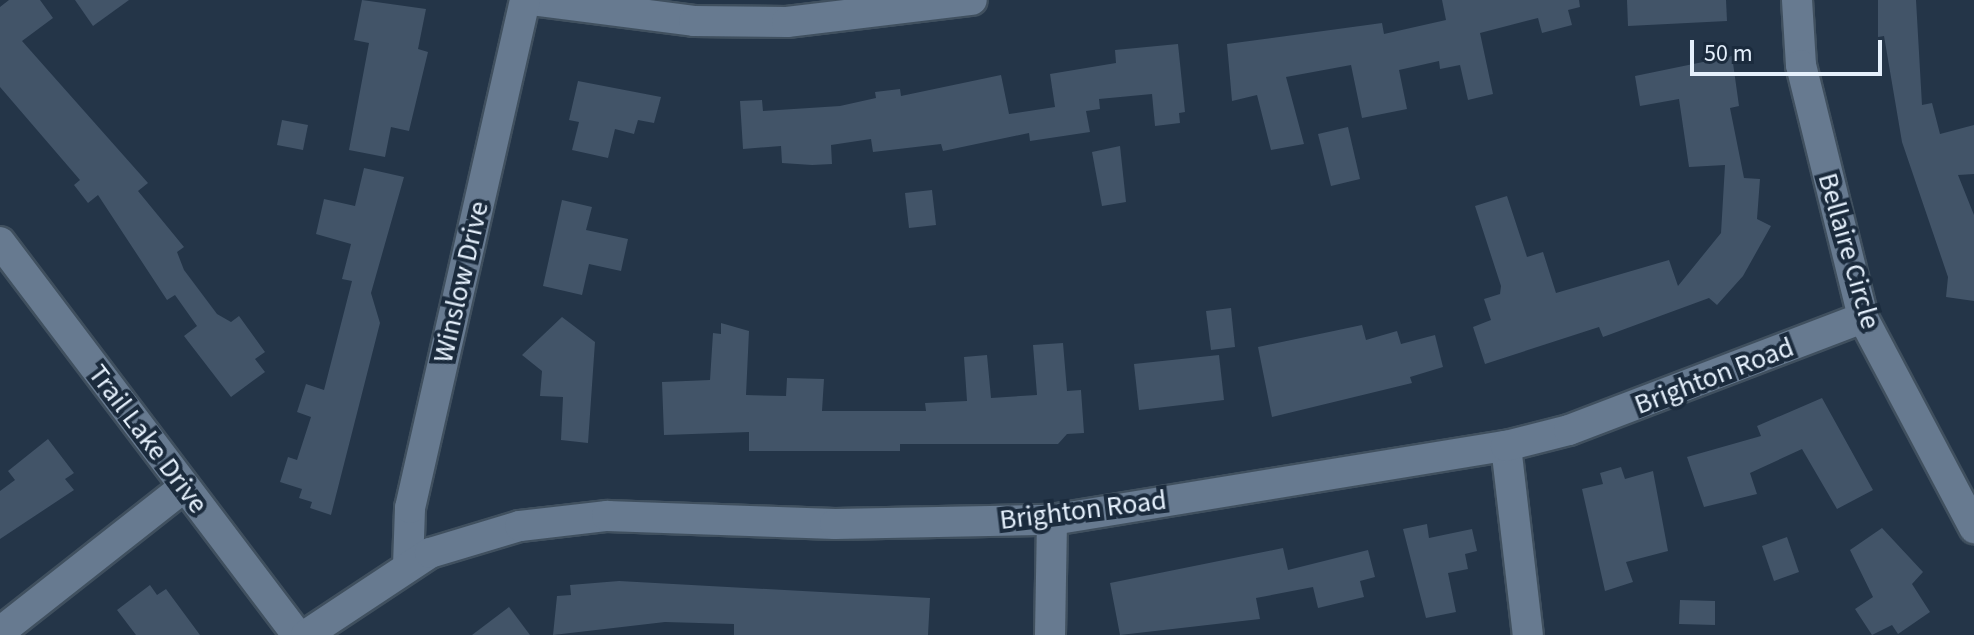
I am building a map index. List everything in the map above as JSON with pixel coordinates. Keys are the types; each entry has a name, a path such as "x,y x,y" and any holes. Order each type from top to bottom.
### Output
{"street":[{"name":"Winslow Drive","path":"408,566 410,508 525,0"},
{"path":"532,0 694,21 772,22 972,0"},
{"name":"Bellaire Circle","path":"1797,0 1801,65 1863,318 1974,528"},
{"name":"Trail Lake Drive","path":"0,242 297,635"},
{"name":"Brighton Road","path":"306,635 408,566 494,532 607,516 835,524 1052,520 1506,446 1583,425 1863,318"},
{"path":"1506,446 1528,635"},
{"path":"0,632 184,487"},
{"path":"1050,635 1052,520"}],"building":[{"path":"9,0 40,0 53,18 22,41 148,183 138,191 184,247 177,252 184,270 217,314 231,322 239,316 265,352 255,359 265,372 231,397 184,336 197,326 175,295 167,300 98,195 88,203 74,185 80,180 0,87 0,7"},
{"path":"75,0 129,0 93,26"},
{"path":"362,0 426,9 418,49 428,52 409,131 391,127 385,157 349,150 369,43 354,40"},
{"path":"1442,0 1579,0 1580,7 1568,10 1572,25 1542,33 1538,18 1480,33 1493,94 1468,100 1460,65 1440,69 1439,61 1399,70 1407,109 1362,118 1351,65 1286,77 1304,144 1271,150 1257,95 1232,101 1227,44 1382,23 1384,34 1446,20"},
{"path":"1627,0 1726,0 1727,21 1628,26"},
{"path":"1878,0 1916,0 1922,105 1932,103 1940,134 1974,125 1974,174 1958,175 1974,215 1974,301 1946,297 1948,277 1902,142 1884,36 1878,37"},
{"path":"1178,44 1185,112 1179,113 1180,123 1155,126 1152,94 1099,99 1100,109 1086,111 1090,132 1030,141 1029,133 943,151 941,144 873,152 871,139 831,145 832,164 812,165 782,163 781,146 743,149 740,101 762,100 763,111 840,106 876,98 875,92 900,89 901,96 1001,75 1009,114 1055,107 1050,74 1116,63 1115,50"},
{"path":"1732,56 1739,106 1730,108 1744,178 1760,179 1757,219 1771,226 1743,276 1717,305 1709,298 1603,337 1599,327 1485,364 1473,327 1491,320 1484,299 1500,294 1501,286 1475,206 1507,196 1527,257 1543,252 1556,293 1669,260 1678,286 1721,233 1725,165 1689,167 1679,99 1640,106 1635,76"},
{"path":"578,81 661,97 654,123 638,120 634,134 615,129 608,158 572,150 579,122 569,120"},
{"path":"282,120 308,125 303,150 277,145"},
{"path":"1348,127 1360,179 1331,186 1318,134"},
{"path":"1120,146 1126,202 1102,206 1092,152"},
{"path":"364,168 404,177 371,293 380,323 331,515 310,508 312,502 299,498 302,489 280,482 288,457 297,460 311,417 297,412 306,384 324,390 352,281 342,279 351,244 316,234 324,199 355,206"},
{"path":"932,190 936,225 909,228 905,193"},
{"path":"562,200 592,207 586,230 628,239 621,271 589,264 582,295 543,286"},
{"path":"1231,308 1235,347 1211,350 1206,311"},
{"path":"562,317 595,342 588,443 561,440 563,397 540,396 542,371 522,355"},
{"path":"721,323 749,331 746,395 786,396 787,378 824,379 822,411 926,411 925,403 967,401 964,357 987,355 991,398 1037,395 1033,345 1063,343 1067,391 1081,390 1084,433 1067,434 1058,444 900,444 900,451 749,451 749,432 664,435 662,382 710,380 713,333 721,334"},
{"path":"1362,325 1366,340 1397,331 1401,344 1435,335 1443,367 1410,377 1412,383 1272,417 1258,347"},
{"path":"1219,355 1224,400 1139,410 1134,364"},
{"path":"1822,398 1873,490 1837,509 1802,449 1750,473 1757,494 1704,507 1687,457 1761,436 1757,426"},
{"path":"48,439 74,473 65,479 74,490 0,539 0,491 15,480 8,471"},
{"path":"1621,467 1625,479 1653,471 1668,551 1626,562 1633,582 1605,591 1582,489 1603,484 1600,473"},
{"path":"1427,524 1429,538 1472,529 1477,551 1465,554 1468,569 1448,573 1456,612 1426,618 1403,529"},
{"path":"1882,528 1923,572 1912,584 1930,612 1898,634 1892,625 1872,635 1855,609 1873,597 1850,550"},
{"path":"1787,537 1799,572 1774,581 1762,546"},
{"path":"1283,548 1288,570 1368,550 1375,577 1360,581 1364,597 1318,608 1313,587 1256,598 1260,619 1120,635 1110,583"},
{"path":"619,581 930,598 928,635 734,635 734,624 665,622 553,635 557,596 571,595 570,585"},
{"path":"150,585 157,595 166,589 200,635 136,635 117,610"},
{"path":"1680,600 1715,601 1715,625 1679,624"},
{"path":"509,607 530,635 472,635"}]}
